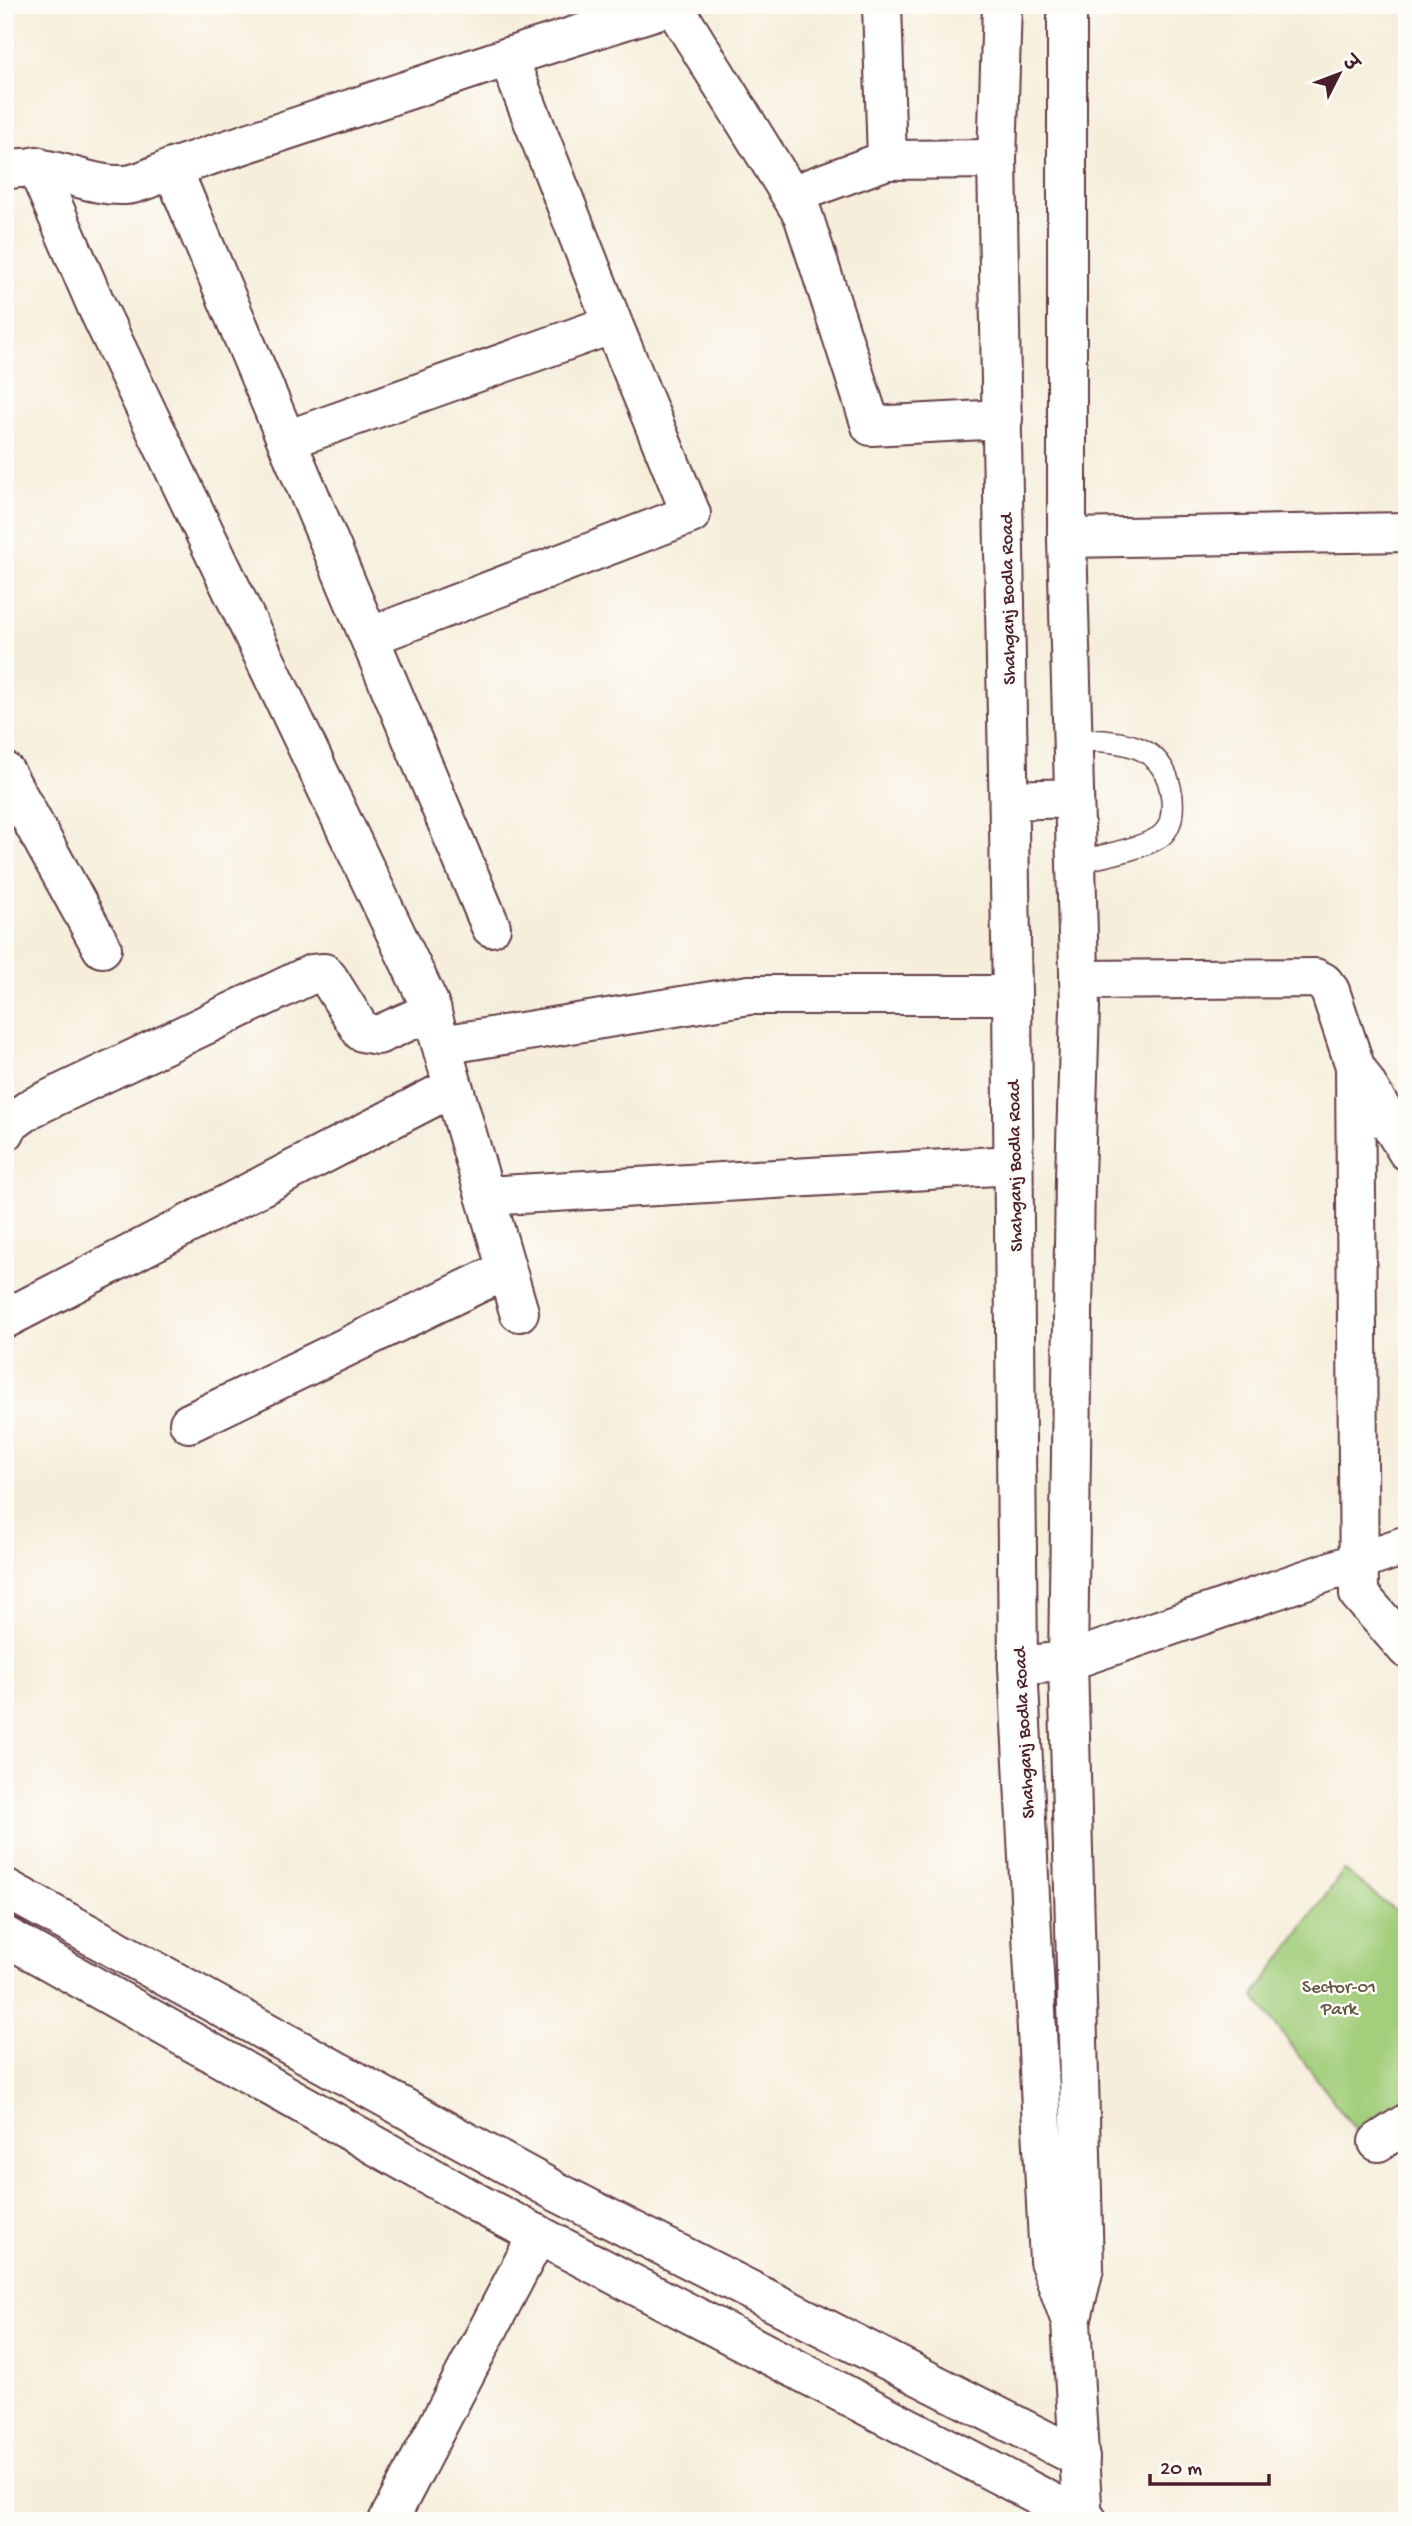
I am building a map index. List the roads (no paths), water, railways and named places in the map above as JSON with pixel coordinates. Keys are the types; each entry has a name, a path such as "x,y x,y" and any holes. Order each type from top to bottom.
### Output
{"street":[{"path":"20,168 127,185 508,57 673,5 803,215 872,426 1003,419"},
{"path":"882,5 887,160"},
{"name":"Shahganj Bodla Road","path":"1002,5 998,159 1012,995 1018,1666 1049,2261 1071,2322 1085,2519"},
{"name":"Shahganj Bodla Road","path":"1067,5 1068,538 1079,980 1068,1661 1084,2269 1071,2322"},
{"path":"369,637 691,513 508,57"},
{"path":"791,195 887,160 998,159"},
{"path":"20,168 96,305 437,1028 519,1312"},
{"path":"173,168 491,927"},
{"path":"287,440 613,324"},
{"path":"1068,538 1407,532"},
{"path":"5,772 102,948"},
{"path":"1009,800 1074,798"},
{"path":"5,1132 9,1124 30,1108 312,974 324,973 362,1032 378,1035 748,995 1012,995"},
{"path":"1079,980 1315,978 1323,982 1330,991 1355,1066 1407,1151"},
{"path":"1355,1066 1359,1594 1407,1649"},
{"path":"5,1319 453,1087"},
{"path":"485,1196 1013,1165"},
{"path":"189,1423 506,1270"},
{"path":"1018,1666 1068,1661 1407,1545"},
{"path":"5,1888 557,2192 1080,2458"},
{"path":"5,1936 479,2204 1085,2519"},
{"path":"388,2521 538,2234"}],"lane":[{"path":"1074,740 1112,741 1141,748 1153,755 1167,775 1172,799 1172,816 1163,834 1142,845 1076,862"}],"park label":[{"name":"Sector-01 Park","path":"1339,1996"}]}
